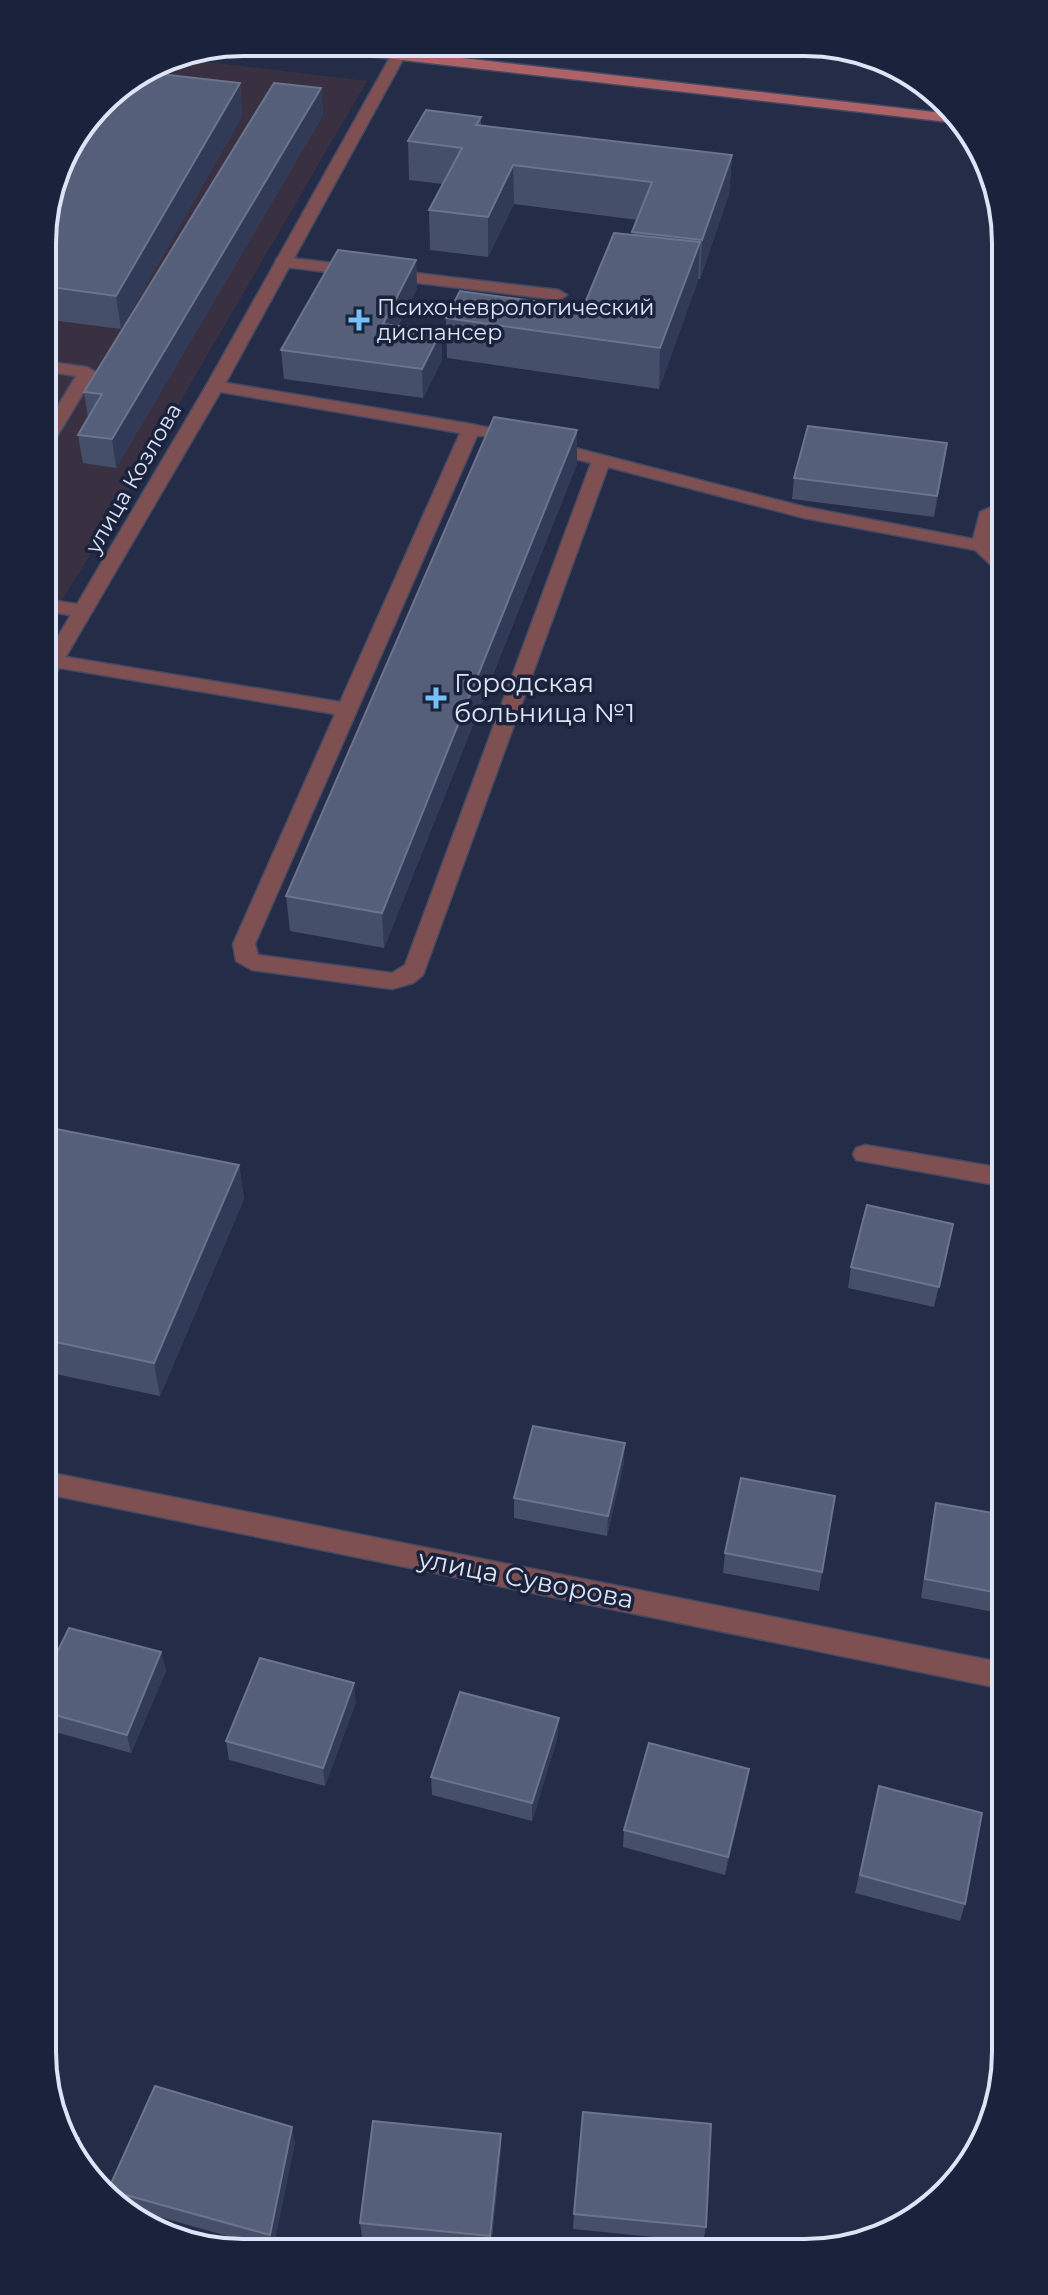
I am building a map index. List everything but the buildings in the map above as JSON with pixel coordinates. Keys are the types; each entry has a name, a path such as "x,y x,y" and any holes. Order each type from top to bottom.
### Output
{"street":[{"name":"улица Козлова","path":"56,657 215,386 397,56"},
{"path":"456,56 943,117"},
{"path":"283,262 559,295"},
{"path":"56,368 87,372 56,423"},
{"path":"215,386 497,434"},
{"path":"471,429 244,944 244,955 252,962 392,981 405,977 415,969 601,460"},
{"path":"536,443 804,512 981,546 992,556"},
{"path":"981,546 992,523"},
{"path":"56,607 83,611"},
{"path":"56,670 347,710"},
{"path":"865,1154 992,1175"},
{"name":"улица Суворова","path":"56,1485 992,1674"}],"shaded area":[{"path":"202,61 367,81 56,610 56,231 62,195 81,150 102,120 129,95 172,70"}],"place":[{"name":"Психоневрологический диспансер","path":"359,320"},
{"name":"Городская больница №1","path":"436,698"}]}
